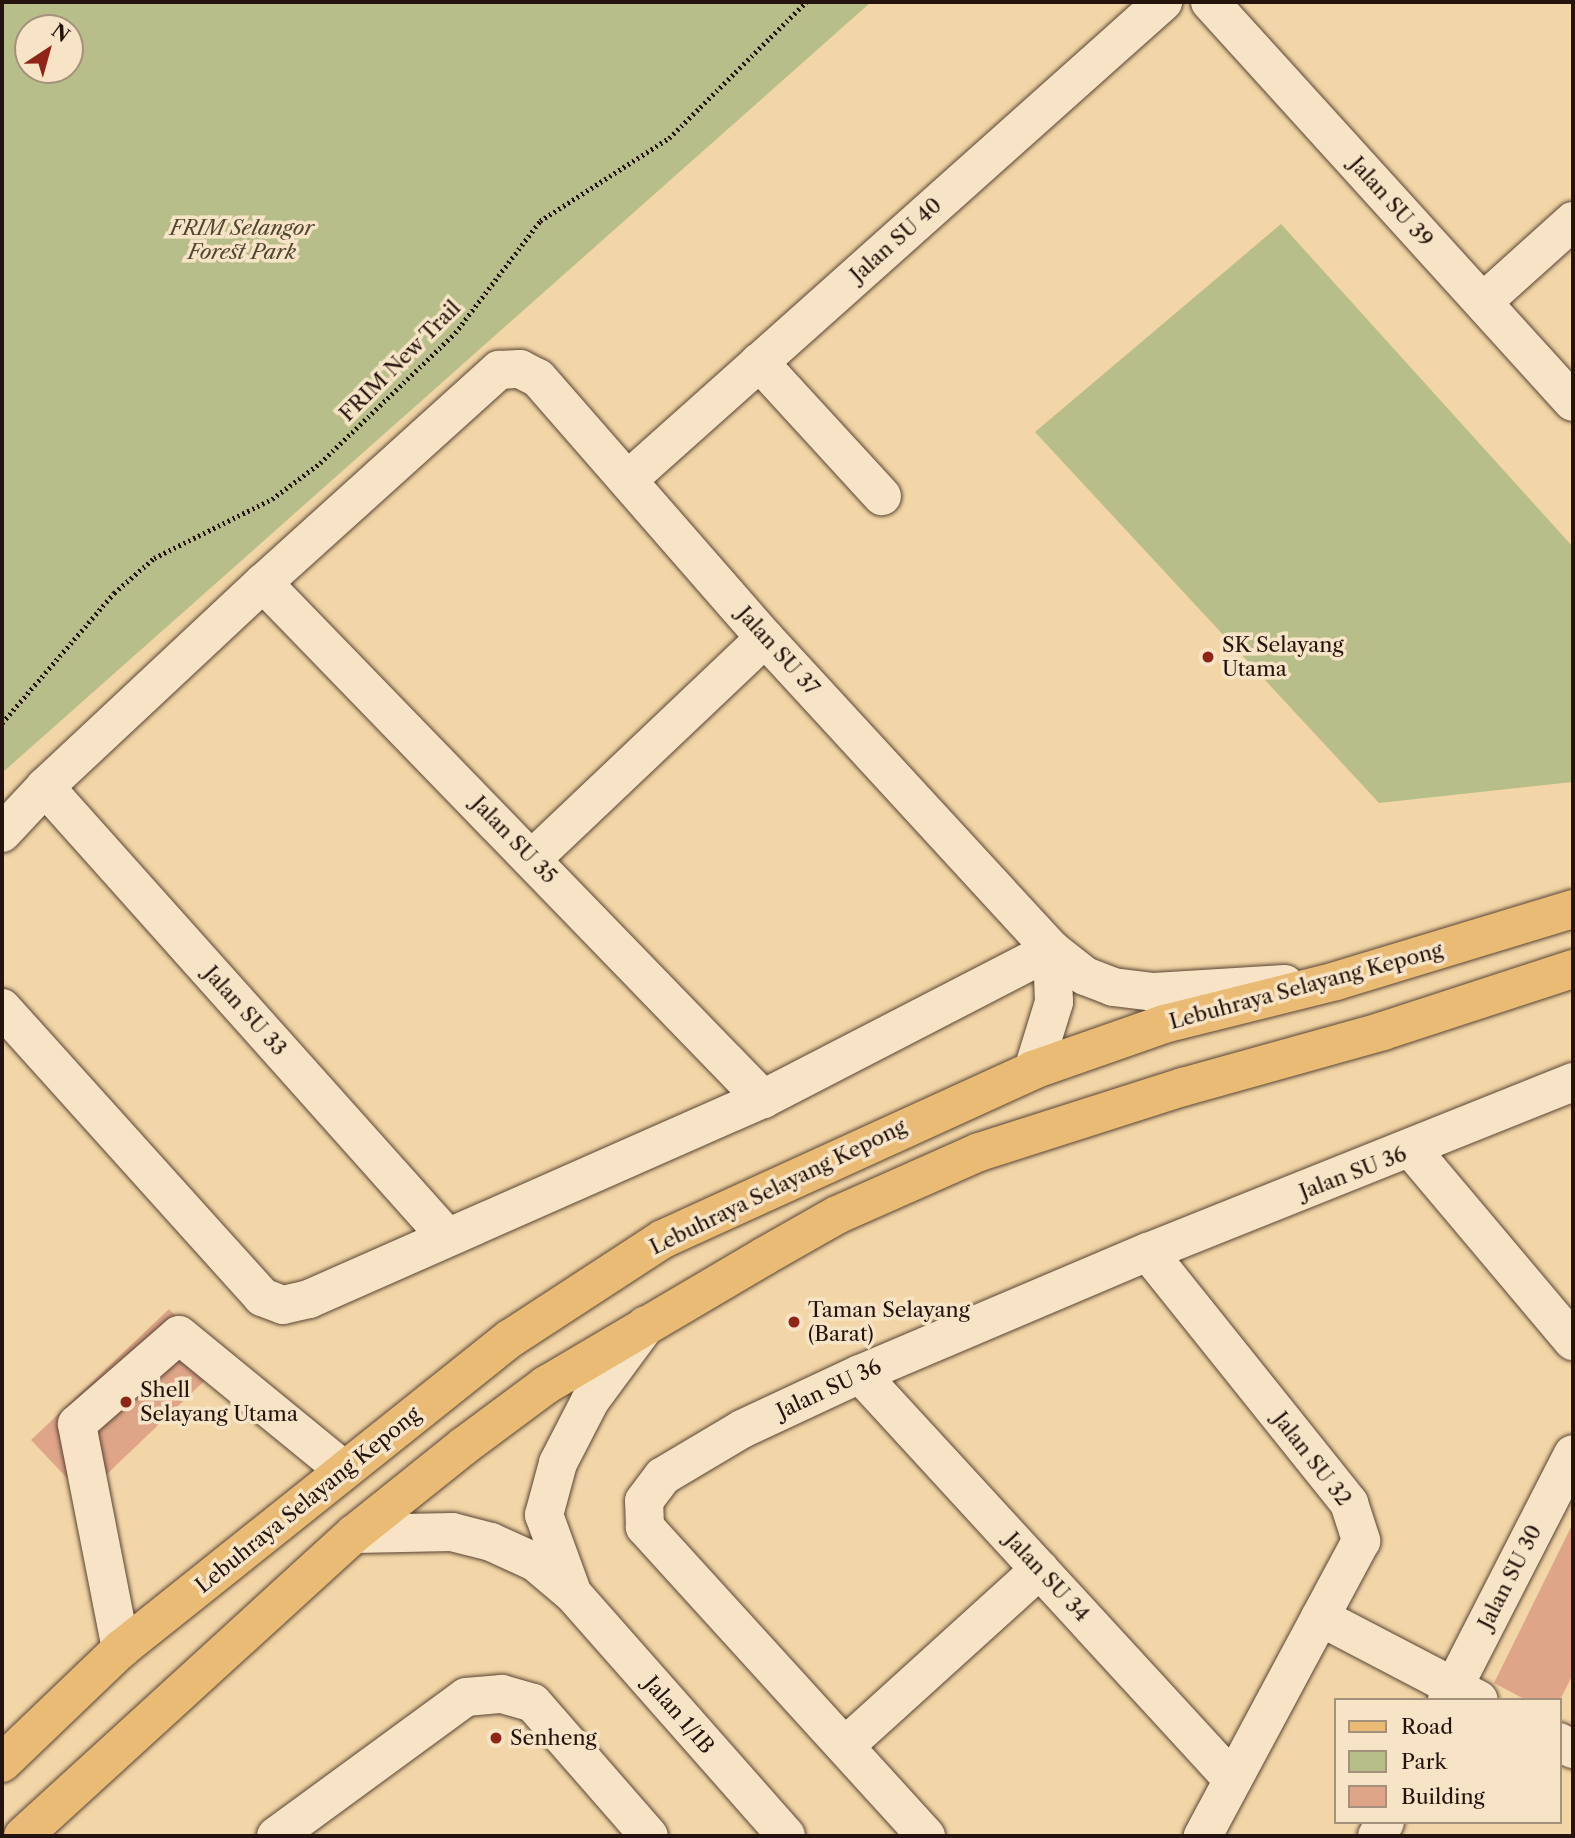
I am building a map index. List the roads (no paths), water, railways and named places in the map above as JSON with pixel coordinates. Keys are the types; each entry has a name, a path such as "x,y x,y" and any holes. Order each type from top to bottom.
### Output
{"main road":[{"name":"Lebuhraya Selayang Kepong","path":"2,1763 121,1649 510,1338 663,1238 1033,1070 1164,1024 1336,981 1573,909"},
{"path":"23,1836 354,1534 546,1385 649,1321 837,1215 979,1152 1573,969"}],"street":[{"name":"Jalan SU 40","path":"629,478 1163,2"},
{"name":"Jalan SU 39","path":"1210,2 1573,402"},
{"path":"1483,302 1573,221"},
{"path":"759,362 882,496"},
{"name":"Jalan SU 37","path":"263,583 499,370 520,369 538,378 629,478 765,638 1052,950 1085,976 1127,989 1154,992 1336,981"},
{"path":"2,833 44,787 263,583"},
{"name":"Jalan SU 35","path":"263,583 763,1098"},
{"path":"532,859 765,638"},
{"name":"Jalan SU 33","path":"44,787 446,1236"},
{"path":"2,1008 262,1297 283,1305 309,1299 446,1236 763,1098 1052,950 1054,1002 1033,1070"},
{"name":"Jalan SU 36","path":"926,1836 645,1527 644,1501 663,1476 742,1429 860,1374 1148,1252 1412,1150 1566,1085"},
{"path":"1412,1150 1573,1341"},
{"name":"Jalan SU 32","path":"1148,1252 1353,1513 1360,1541 1203,1836"},
{"path":"573,1594 544,1515 558,1463 590,1401 649,1321"},
{"path":"121,1649 78,1424 179,1335 344,1470"},
{"name":"Jalan SU 34","path":"860,1374 1233,1780"},
{"name":"Jalan SU 30","path":"1460,1695 1573,1454"},
{"path":"354,1534 414,1530 491,1542 535,1562 573,1594"},
{"path":"845,1746 1040,1569"},
{"name":"Jalan 1/1B","path":"573,1594 786,1836"},
{"path":"1320,1617 1460,1695"},
{"path":"276,1836 466,1698 502,1694 533,1703 649,1836"}],"place":[{"name":"SK Selayang Utama","path":"1208,657"},
{"name":"Taman Selayang (Barat)","path":"794,1322"},
{"name":"Shell Selayang Utama","path":"126,1402"},
{"name":"Senheng","path":"496,1738"}],"park label":[{"name":"FRIM Selangor Forest Park","path":"242,240"}]}
